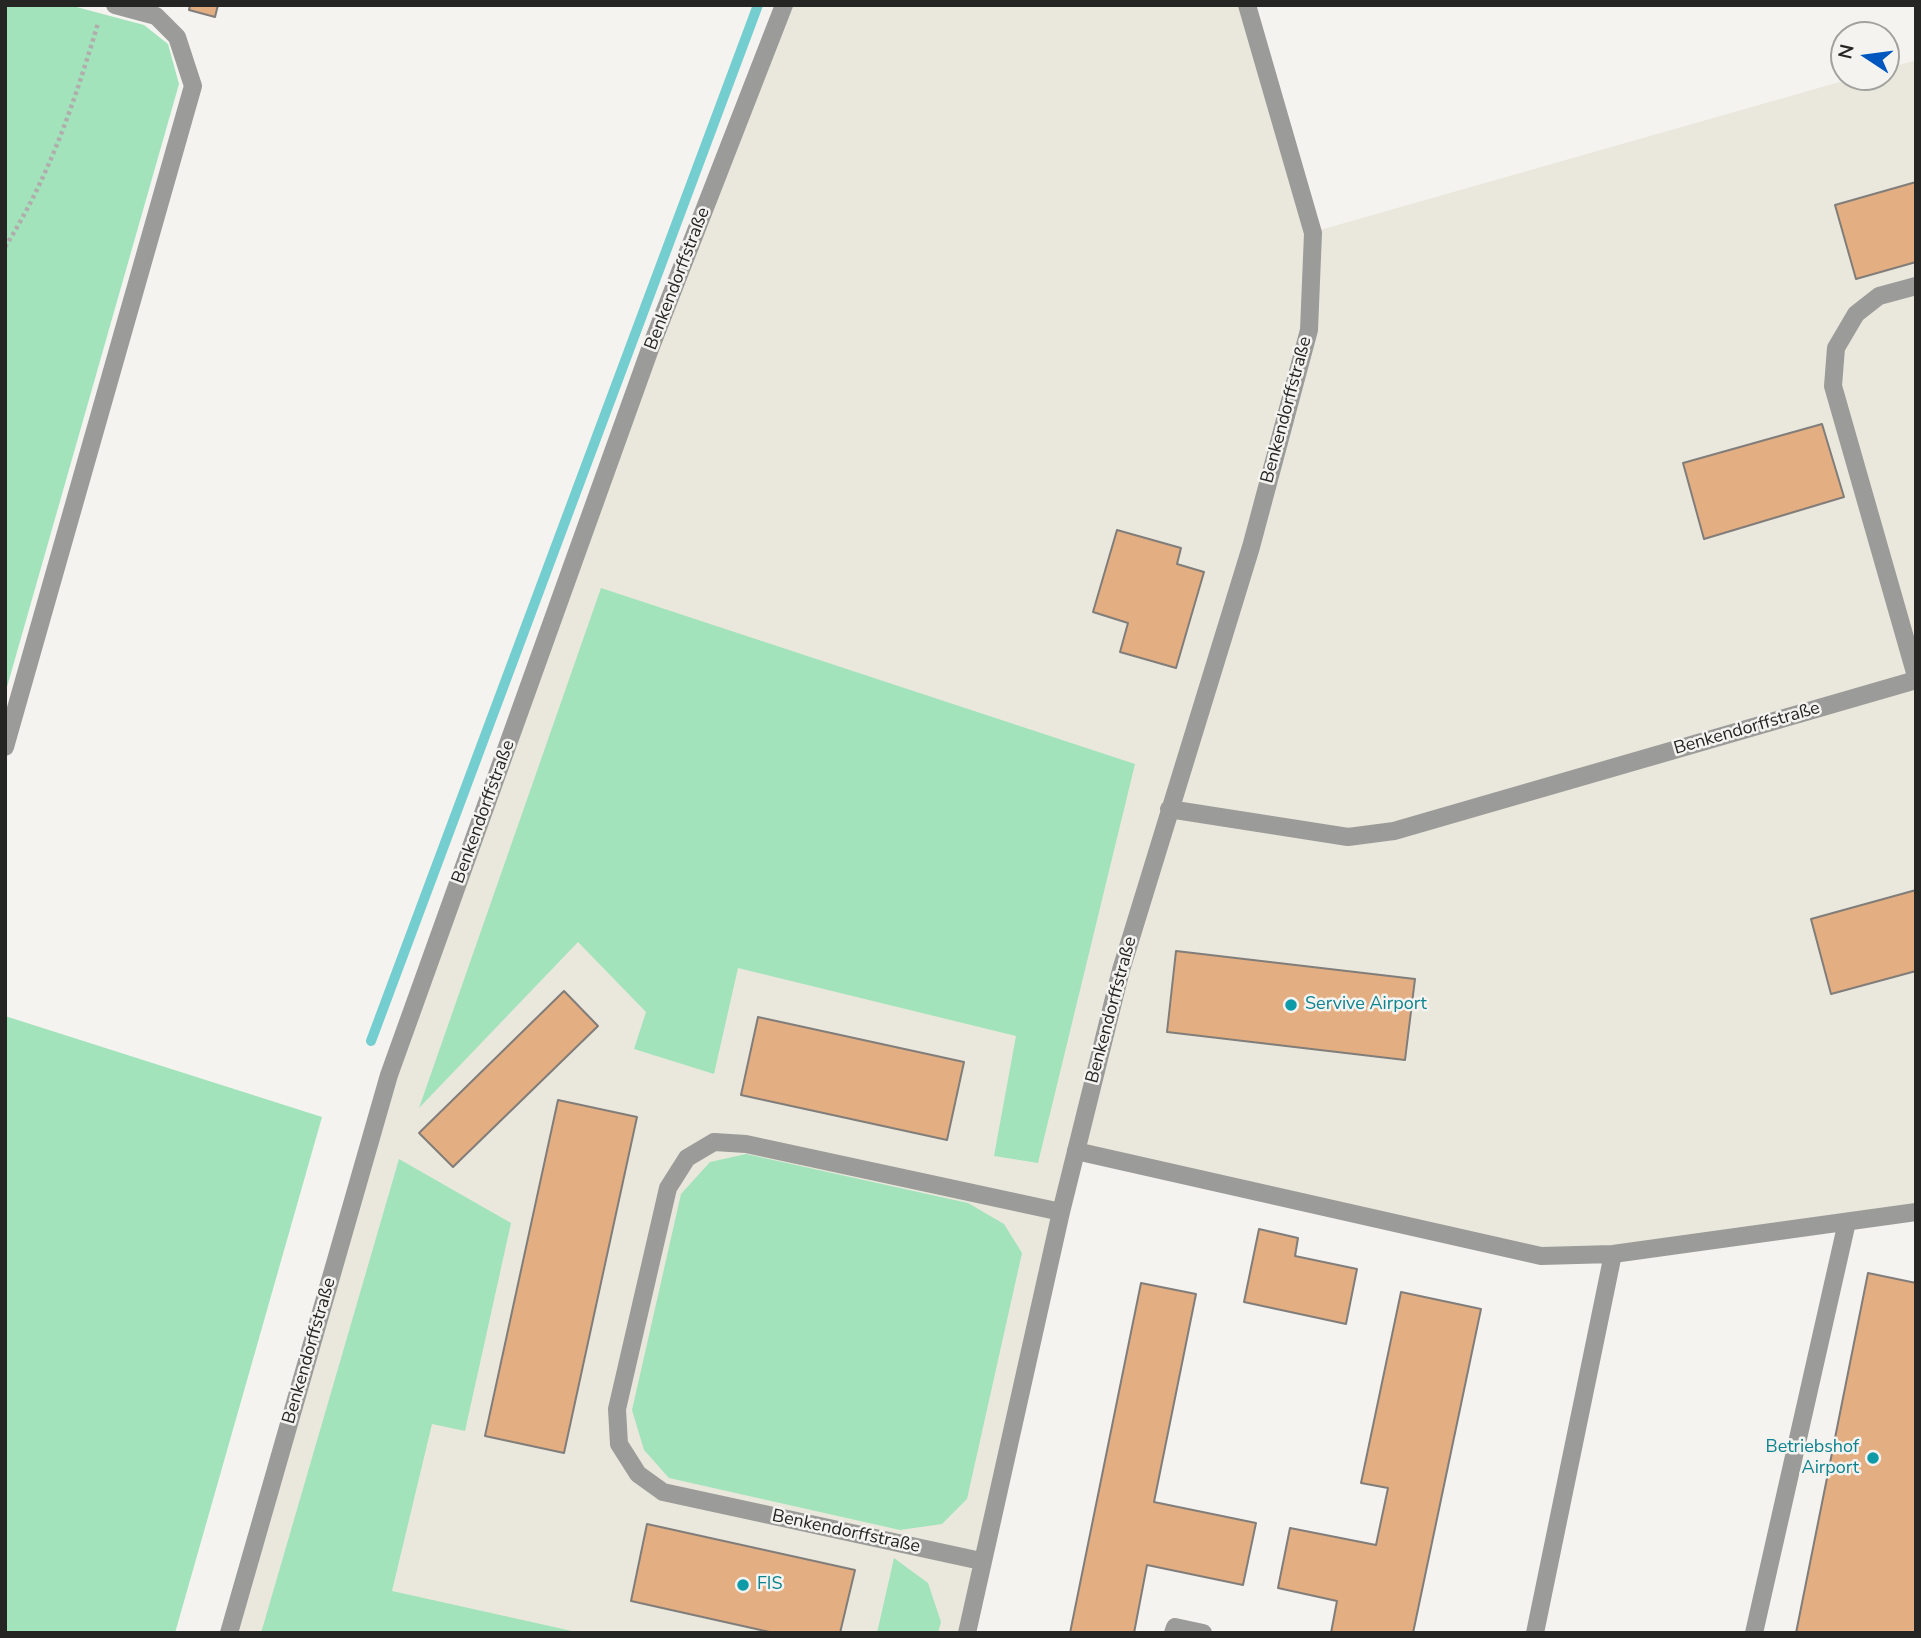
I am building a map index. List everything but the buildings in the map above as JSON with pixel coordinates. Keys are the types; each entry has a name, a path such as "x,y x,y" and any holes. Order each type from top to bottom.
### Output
{"street":[{"path":"5,747 193,86 177,37 156,16 115,5"},
{"name":"Benkendorffstraße","path":"229,1633 389,1075 650,349 783,5"},
{"name":"Benkendorffstraße","path":"967,1633 1061,1212 1121,970 1251,547 1309,330 1313,233 1247,5"},
{"name":"Benkendorffstraße","path":"1169,809 1348,836 1394,831 1916,678 1833,386 1836,348 1856,314 1879,296 1916,286"},
{"name":"Benkendorffstraße","path":"981,1561 663,1492 638,1475 619,1444 617,1409 668,1188 687,1158 713,1142 746,1144 1061,1212"},
{"path":"1076,1151 1541,1256 1613,1254 1916,1212"},
{"path":"1754,1633 1847,1222"},
{"path":"1535,1633 1613,1254"},
{"path":"1173,1633 1175,1627 1203,1633"}],"path":[{"path":"5,247 22,220 55,150 100,17"}],"shaded area":[{"path":"784,5 1247,5 1313,232 1830,85 1830,91 1900,91 1900,65 1916,60 1916,1212 1541,1256 1076,1151 967,1633 229,1633 389,1075"}],"green space":[{"path":"5,5 69,5 144,25 168,44 179,84 5,694"},
{"path":"601,588 1135,764 1038,1163 994,1156 1016,1036 738,968 714,1074 634,1049 646,1012 578,942 419,1108"},
{"path":"5,1016 322,1117 175,1633 5,1633"},
{"path":"746,1154 968,1203 1004,1224 1022,1253 967,1499 942,1524 900,1530 669,1478 644,1450 632,1410 681,1194 710,1162"},
{"path":"399,1159 511,1223 465,1431 432,1424 392,1591 581,1633 261,1633"},
{"path":"894,1558 928,1583 941,1622 938,1633 877,1633"}],"waterway":[{"path":"371,1041 758,5"}],"place":[{"name":"Servive Airport","path":"1291,1005"},
{"name":"Betriebshof Airport","path":"1873,1458"},
{"name":"FIS","path":"743,1585"}]}
